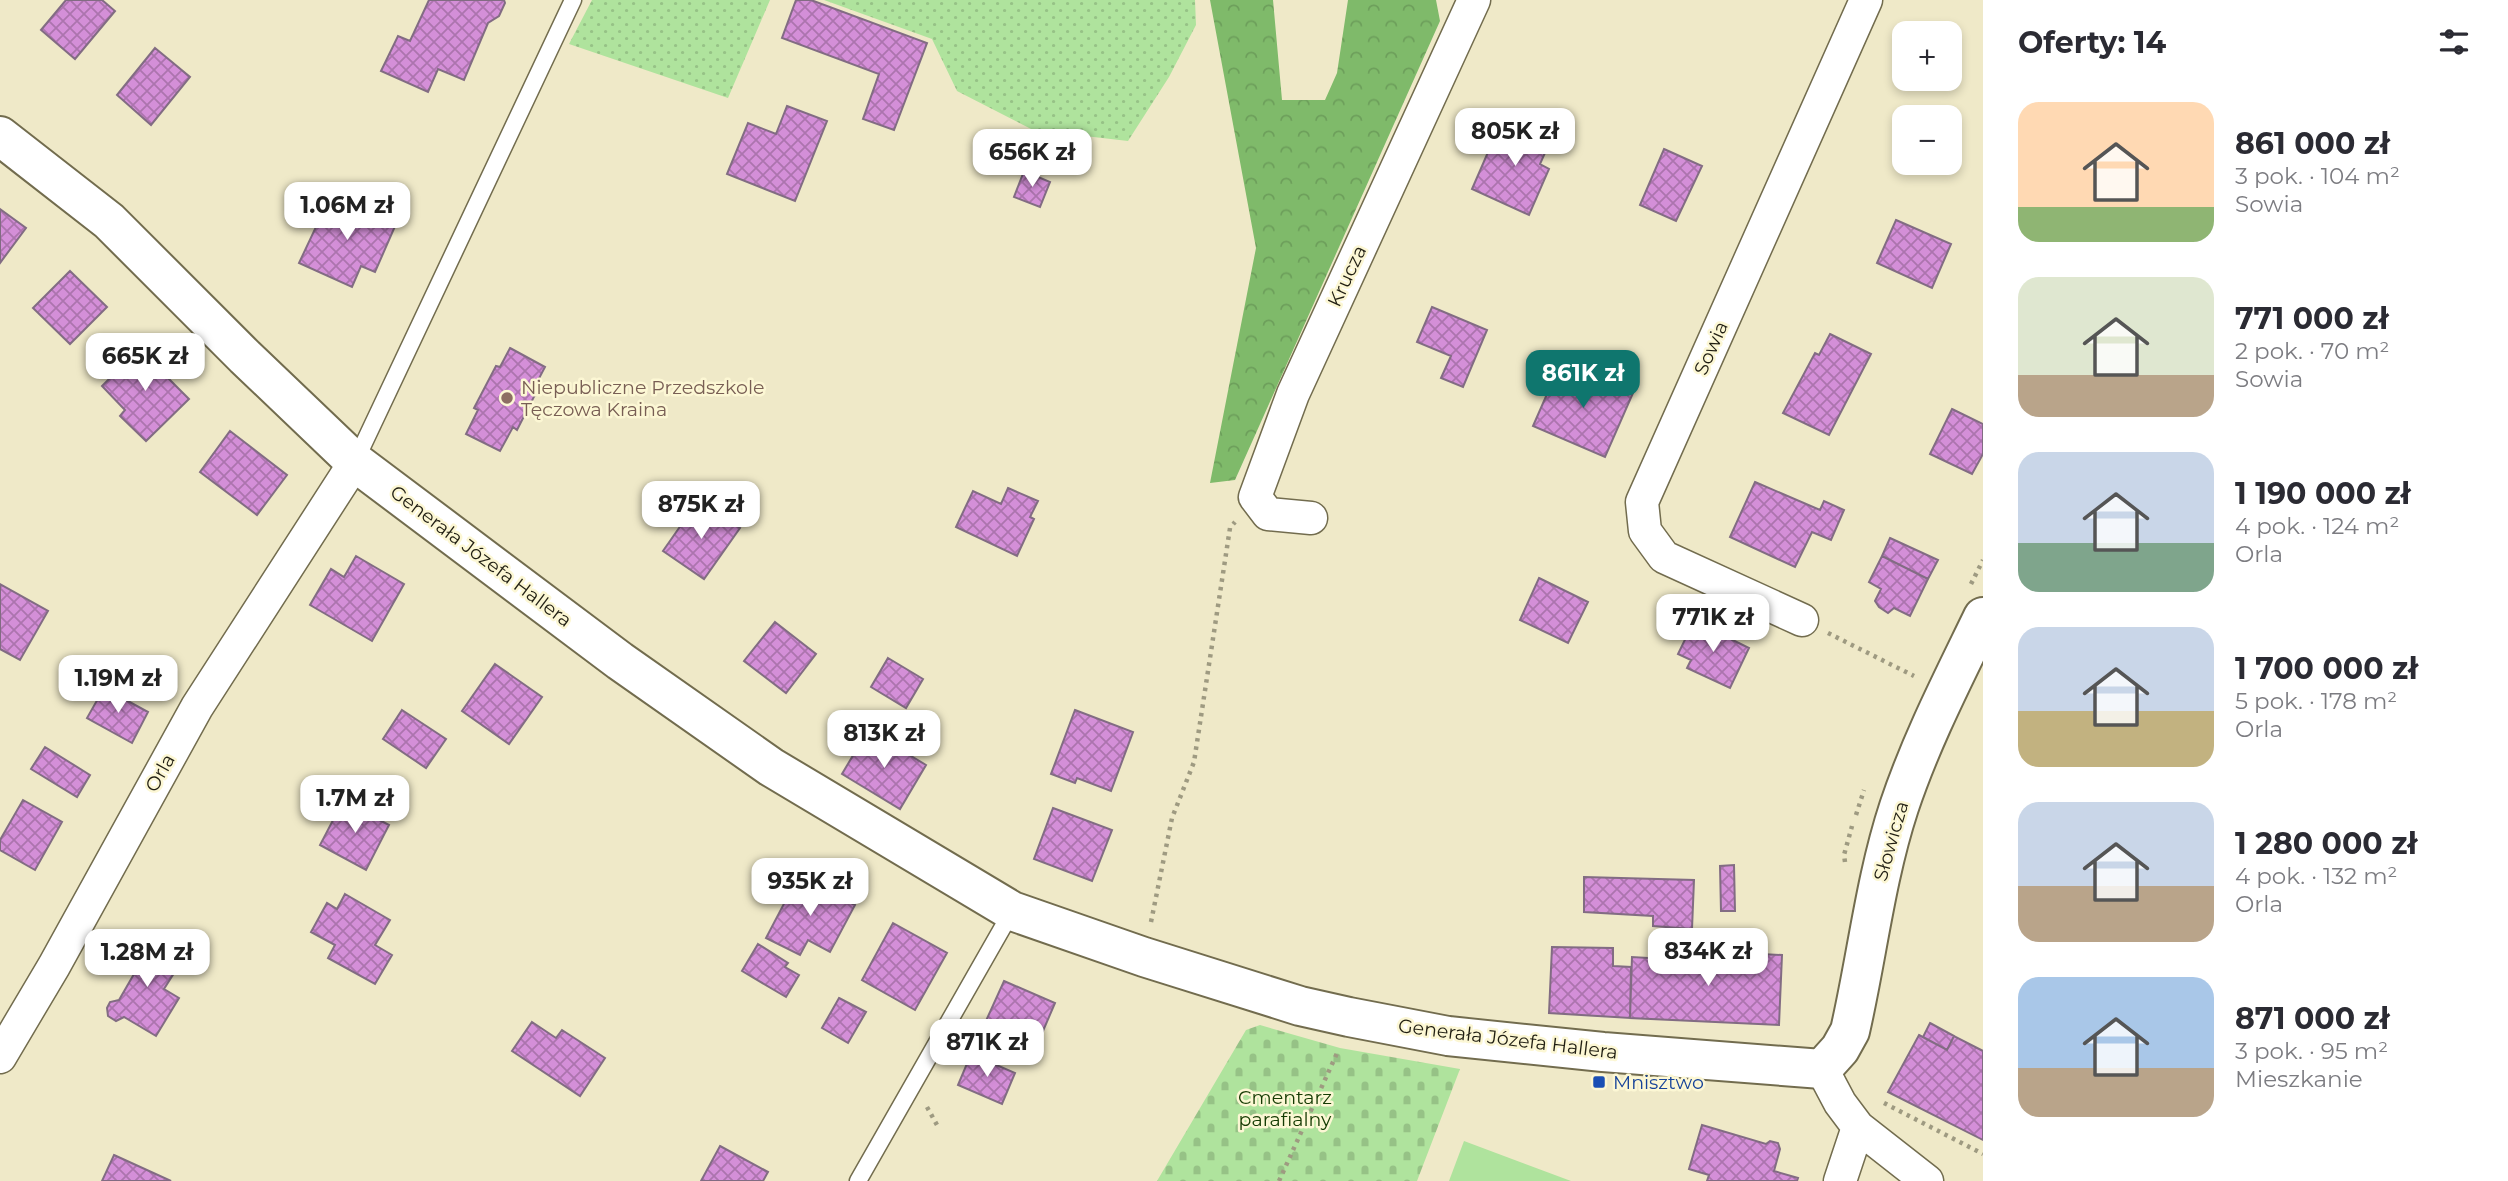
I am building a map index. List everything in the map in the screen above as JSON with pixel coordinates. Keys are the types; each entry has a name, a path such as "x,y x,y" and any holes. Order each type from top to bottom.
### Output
{"street":[{"name":"Krucza","path":"1311,518 1268,514 1255,498 1293,394 1474,0"},
{"name":"Sowia","path":"1802,620 1664,557 1646,531 1642,502 1866,0"},
{"name":"Generała Józefa Hallera","path":"0,136 109,221 355,462 620,661 771,767 1012,911 1143,957 1300,1006 1448,1036 1603,1052 1822,1069"},
{"name":"Orla","path":"0,1057 54,966 197,707 355,462"},
{"name":"Słowicza","path":"1822,1069 1840,1049 1850,1031 1879,878 1898,808 1918,754 1983,617"},
{"path":"1822,1069 1840,1102 1858,1127 1927,1181"},
{"path":"1840,1181 1858,1127"}],"lane":[{"path":"355,462 573,0"},
{"path":"858,1181 1012,911"}],"path":[{"path":"1143,957 1172,818 1194,762 1230,528 1237,520"},
{"path":"1802,620 1947,691"},
{"path":"1279,1181 1340,1048"},
{"path":"1883,1102 1983,1154"},
{"path":"927,1107 937,1125"}],"green space":[{"path":"592,0 770,0 728,98 569,44"},
{"path":"824,0 1195,0 1196,25 1169,77 1128,141 1033,130 957,91 932,39"},
{"path":"1210,0 1273,0 1282,100 1325,100 1337,73 1348,0 1436,0 1440,21 1235,480 1210,483 1256,248"},
{"name":"Cmentarz parafialny","path":"1260,1025 1340,1048 1460,1069 1417,1181 1157,1181 1246,1030"},
{"path":"1464,1141 1571,1181 1449,1181"}],"building":[{"path":"66,0 102,0 115,11 75,59 41,30"},
{"path":"429,0 504,0 505,3 499,16 488,23 464,80 438,69 428,92 381,71 398,36 410,41"},
{"path":"796,0 811,0 927,43 894,130 863,119 879,74 782,38"},
{"path":"155,48 190,77 151,125 117,95"},
{"path":"787,106 827,121 795,201 727,174 748,123 776,134"},
{"path":"1511,119 1552,137 1540,164 1549,169 1529,215 1472,189 1492,143 1499,147"},
{"path":"1664,149 1702,166 1676,221 1640,205"},
{"path":"1024,171 1050,182 1040,207 1014,197"},
{"path":"331,195 396,224 375,272 361,266 352,287 299,263"},
{"path":"0,209 26,228 0,263"},
{"path":"1896,220 1951,244 1932,288 1877,263"},
{"path":"70,271 107,307 70,344 33,308"},
{"path":"1432,307 1487,330 1463,387 1441,378 1451,356 1417,342"},
{"path":"1830,334 1871,354 1829,435 1783,413 1815,353 1819,355"},
{"path":"143,345 169,370 164,374 189,399 146,441 120,416 125,410 102,386"},
{"name":"Niepubliczne Przedszkole Tęczowa Kraina","path":"510,348 545,367 535,386 539,387 517,430 513,427 500,451 466,434 478,410 474,408 496,366 500,367"},
{"path":"1561,362 1633,393 1605,457 1533,426"},
{"path":"1952,409 1983,424 1983,454 1972,474 1930,454"},
{"path":"230,431 287,475 257,515 200,472"},
{"path":"1755,482 1820,510 1824,501 1844,510 1831,540 1812,532 1795,567 1730,537"},
{"path":"1008,488 1038,501 1030,517 1034,519 1017,556 956,527 973,491 1001,504"},
{"path":"693,508 709,519 715,511 740,528 704,579 663,551"},
{"path":"1890,538 1938,560 1928,579 1882,556"},
{"path":"356,556 404,584 372,641 310,605 331,569 344,577"},
{"path":"1882,556 1928,579 1910,616 1894,608 1888,613 1875,601 1881,589 1869,582"},
{"path":"1539,578 1588,602 1568,643 1520,620"},
{"path":"0,584 48,611 20,660 0,649"},
{"path":"1694,621 1749,648 1730,688 1687,668 1691,660 1678,654"},
{"path":"775,622 816,654 786,693 744,661"},
{"path":"888,658 923,679 906,708 871,687"},
{"path":"495,664 542,697 509,744 462,711"},
{"path":"104,688 148,712 132,743 87,718"},
{"path":"402,710 446,739 426,768 383,739"},
{"path":"1075,710 1133,732 1111,791 1077,778 1075,783 1051,774"},
{"path":"868,730 926,765 900,809 842,774"},
{"path":"45,747 90,775 77,797 31,769"},
{"path":"23,800 62,822 35,870 0,850 0,840"},
{"path":"343,801 389,825 366,870 320,845"},
{"path":"1053,808 1112,830 1092,881 1034,859"},
{"path":"1734,865 1735,911 1721,911 1720,866"},
{"path":"799,875 855,905 830,952 808,940 800,955 766,938"},
{"path":"1584,877 1694,880 1692,929 1653,926 1653,916 1584,912"},
{"path":"345,894 390,920 375,945 392,955 375,984 328,958 335,945 311,932 327,903 337,909"},
{"path":"893,923 947,953 915,1010 862,980"},
{"path":"142,939 181,962 164,989 179,998 156,1036 124,1017 116,1021 108,1016 107,1008 110,1002 119,1000 134,974 125,968"},
{"path":"758,944 788,963 785,967 799,975 786,997 742,971"},
{"path":"1552,947 1613,948 1613,966 1631,967 1630,1018 1549,1013"},
{"path":"1683,950 1782,955 1779,1025 1630,1018 1632,957 1683,960"},
{"path":"1004,981 1055,1003 1037,1045 1019,1037 1015,1046 987,1034 991,1025 985,1023"},
{"path":"839,998 866,1012 848,1043 822,1028"},
{"path":"532,1022 556,1038 562,1030 605,1058 580,1096 512,1051"},
{"path":"1930,1023 1954,1036 1947,1050 1923,1037"},
{"path":"1919,1035 1947,1050 1954,1036 1983,1051 1983,1140 1888,1092"},
{"path":"971,1054 1015,1073 1002,1104 958,1085"},
{"path":"1702,1125 1766,1144 1770,1141 1778,1143 1780,1149 1774,1171 1798,1178 1797,1181 1707,1181 1709,1175 1689,1169"},
{"path":"720,1146 768,1172 763,1181 701,1181"},
{"path":"114,1155 171,1181 102,1181"}],"place":[{"name":"Niepubliczne Przedszkole Tęczowa Kraina","path":"507,398"},
{"name":"Mnisztwo","path":"1599,1082"}]}
